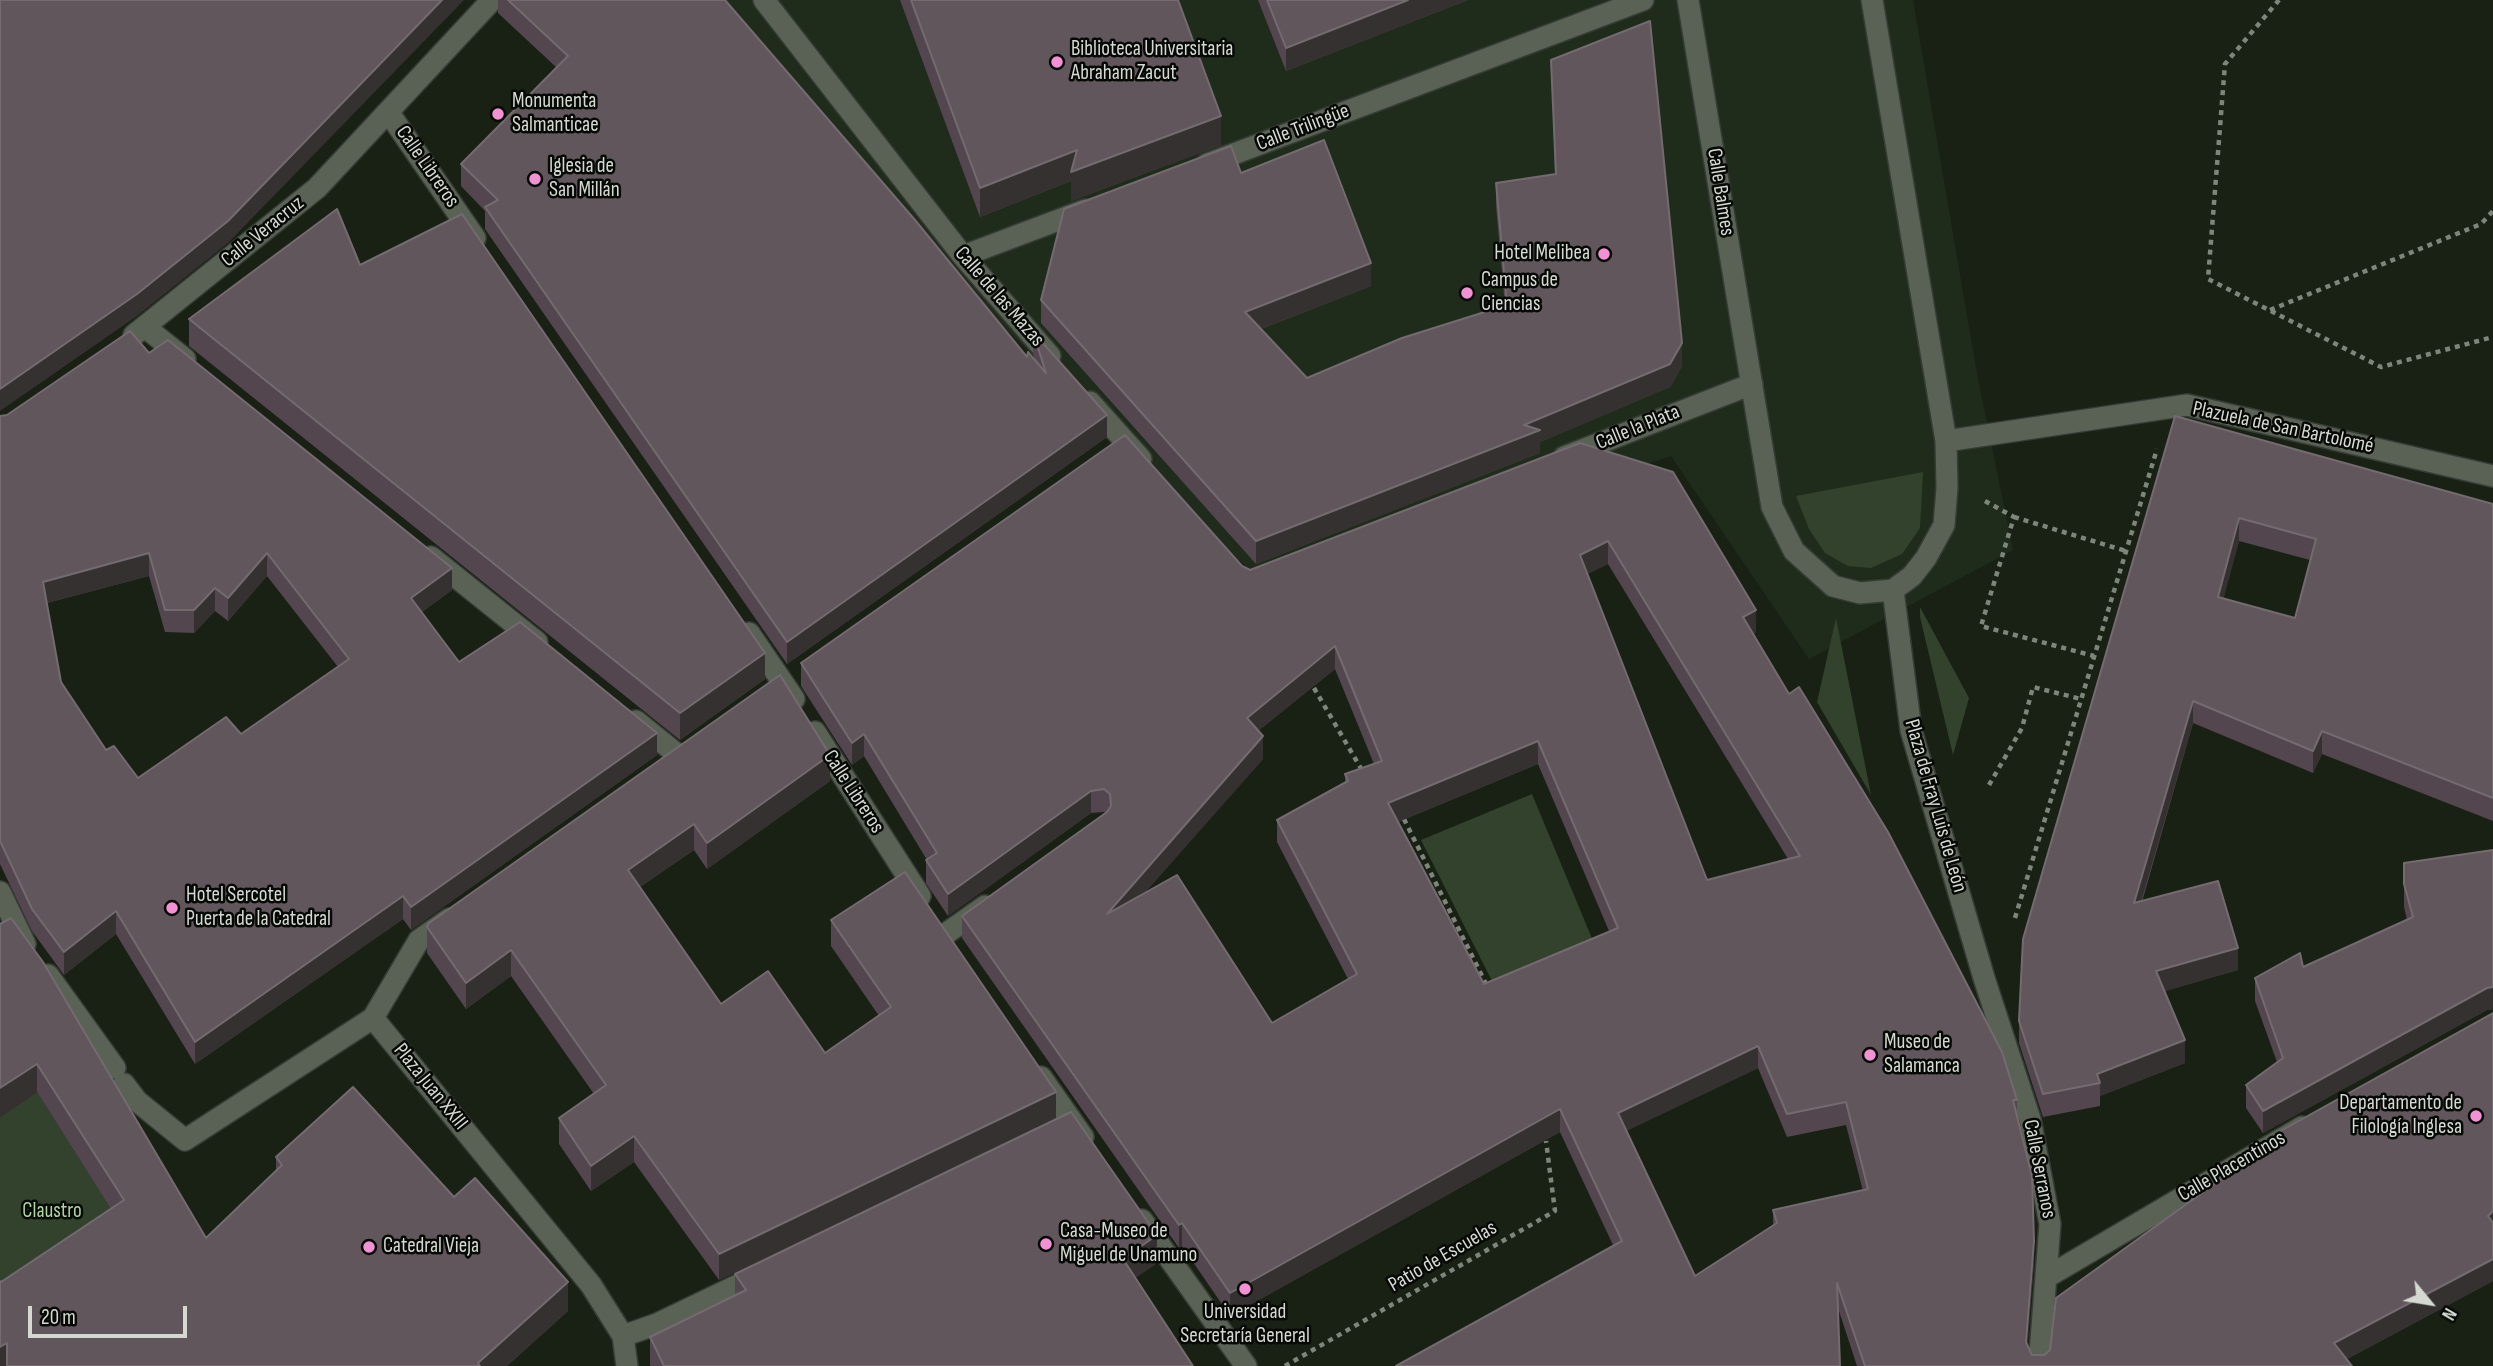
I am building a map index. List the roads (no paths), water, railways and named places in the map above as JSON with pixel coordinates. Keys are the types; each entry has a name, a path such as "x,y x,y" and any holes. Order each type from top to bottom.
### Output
{"street":[{"name":"Calle Veracruz","path":"112,350 145,327 317,188 492,0"},
{"name":"Calle de las Mazas","path":"764,0 963,256 1062,369"},
{"name":"Calle Trilingüe","path":"1185,172 1643,0"},
{"name":"Calle Balmes","path":"1688,0 1752,384"},
{"path":"1752,384 1772,507 1794,551 1833,586 1860,593 1893,590 1912,576 1926,558 1944,525 1946,441 1872,0"},
{"name":"Calle Libreros","path":"389,113 484,249"},
{"path":"963,256 1107,202"},
{"path":"145,327 200,371"},
{"name":"Calle la Plata","path":"1548,463 1752,384"},
{"path":"1080,390 1117,447 1152,471"},
{"name":"Plazuela de San Bartolomé","path":"1946,441 2187,405 2493,476"},
{"path":"417,545 558,659"},
{"name":"Plaza de Fray Luis de León","path":"1893,590 1911,730 1984,978"},
{"name":"Calle Libreros","path":"736,613 788,678 960,957"},
{"path":"762,696 788,678"},
{"path":"624,711 678,755"},
{"path":"655,771 699,740"},
{"path":"0,892 21,937 137,1101 185,1140 373,1018 419,940 464,908"},
{"path":"944,935 999,895"},
{"name":"Calle Serranos","path":"1984,978 2030,1119 2050,1224 2039,1366"},
{"name":"Plaza Juan XXIII","path":"373,1018 592,1285 623,1336"},
{"path":"1028,1057 1098,1158"},
{"name":"Calle Placentinos","path":"2048,1277 2322,1116"},
{"path":"1049,1136 1074,1124"},
{"path":"1129,1202 1246,1366"},
{"path":"627,1366 623,1336 657,1324 780,1265"}],"place":[{"name":"Biblioteca Universitaria Abraham Zacut","path":"1057,62"},
{"name":"Monumenta Salmanticae","path":"498,114"},
{"name":"Iglesia de San Millán","path":"535,179"},
{"name":"Hotel Melibea","path":"1604,254"},
{"name":"Campus de Ciencias","path":"1467,293"},
{"name":"Hotel Sercotel Puerta de la Catedral","path":"172,908"},
{"name":"Museo de Salamanca","path":"1870,1055"},
{"name":"Departamento de Filología Inglesa","path":"2476,1116"},
{"name":"Casa-Museo de Miguel de Unamuno","path":"1046,1244"},
{"name":"Catedral Vieja","path":"369,1247"},
{"name":"Universidad Secretaría General","path":"1245,1289"}],"park label":[{"name":"Claustro","path":"52,1212"}]}
